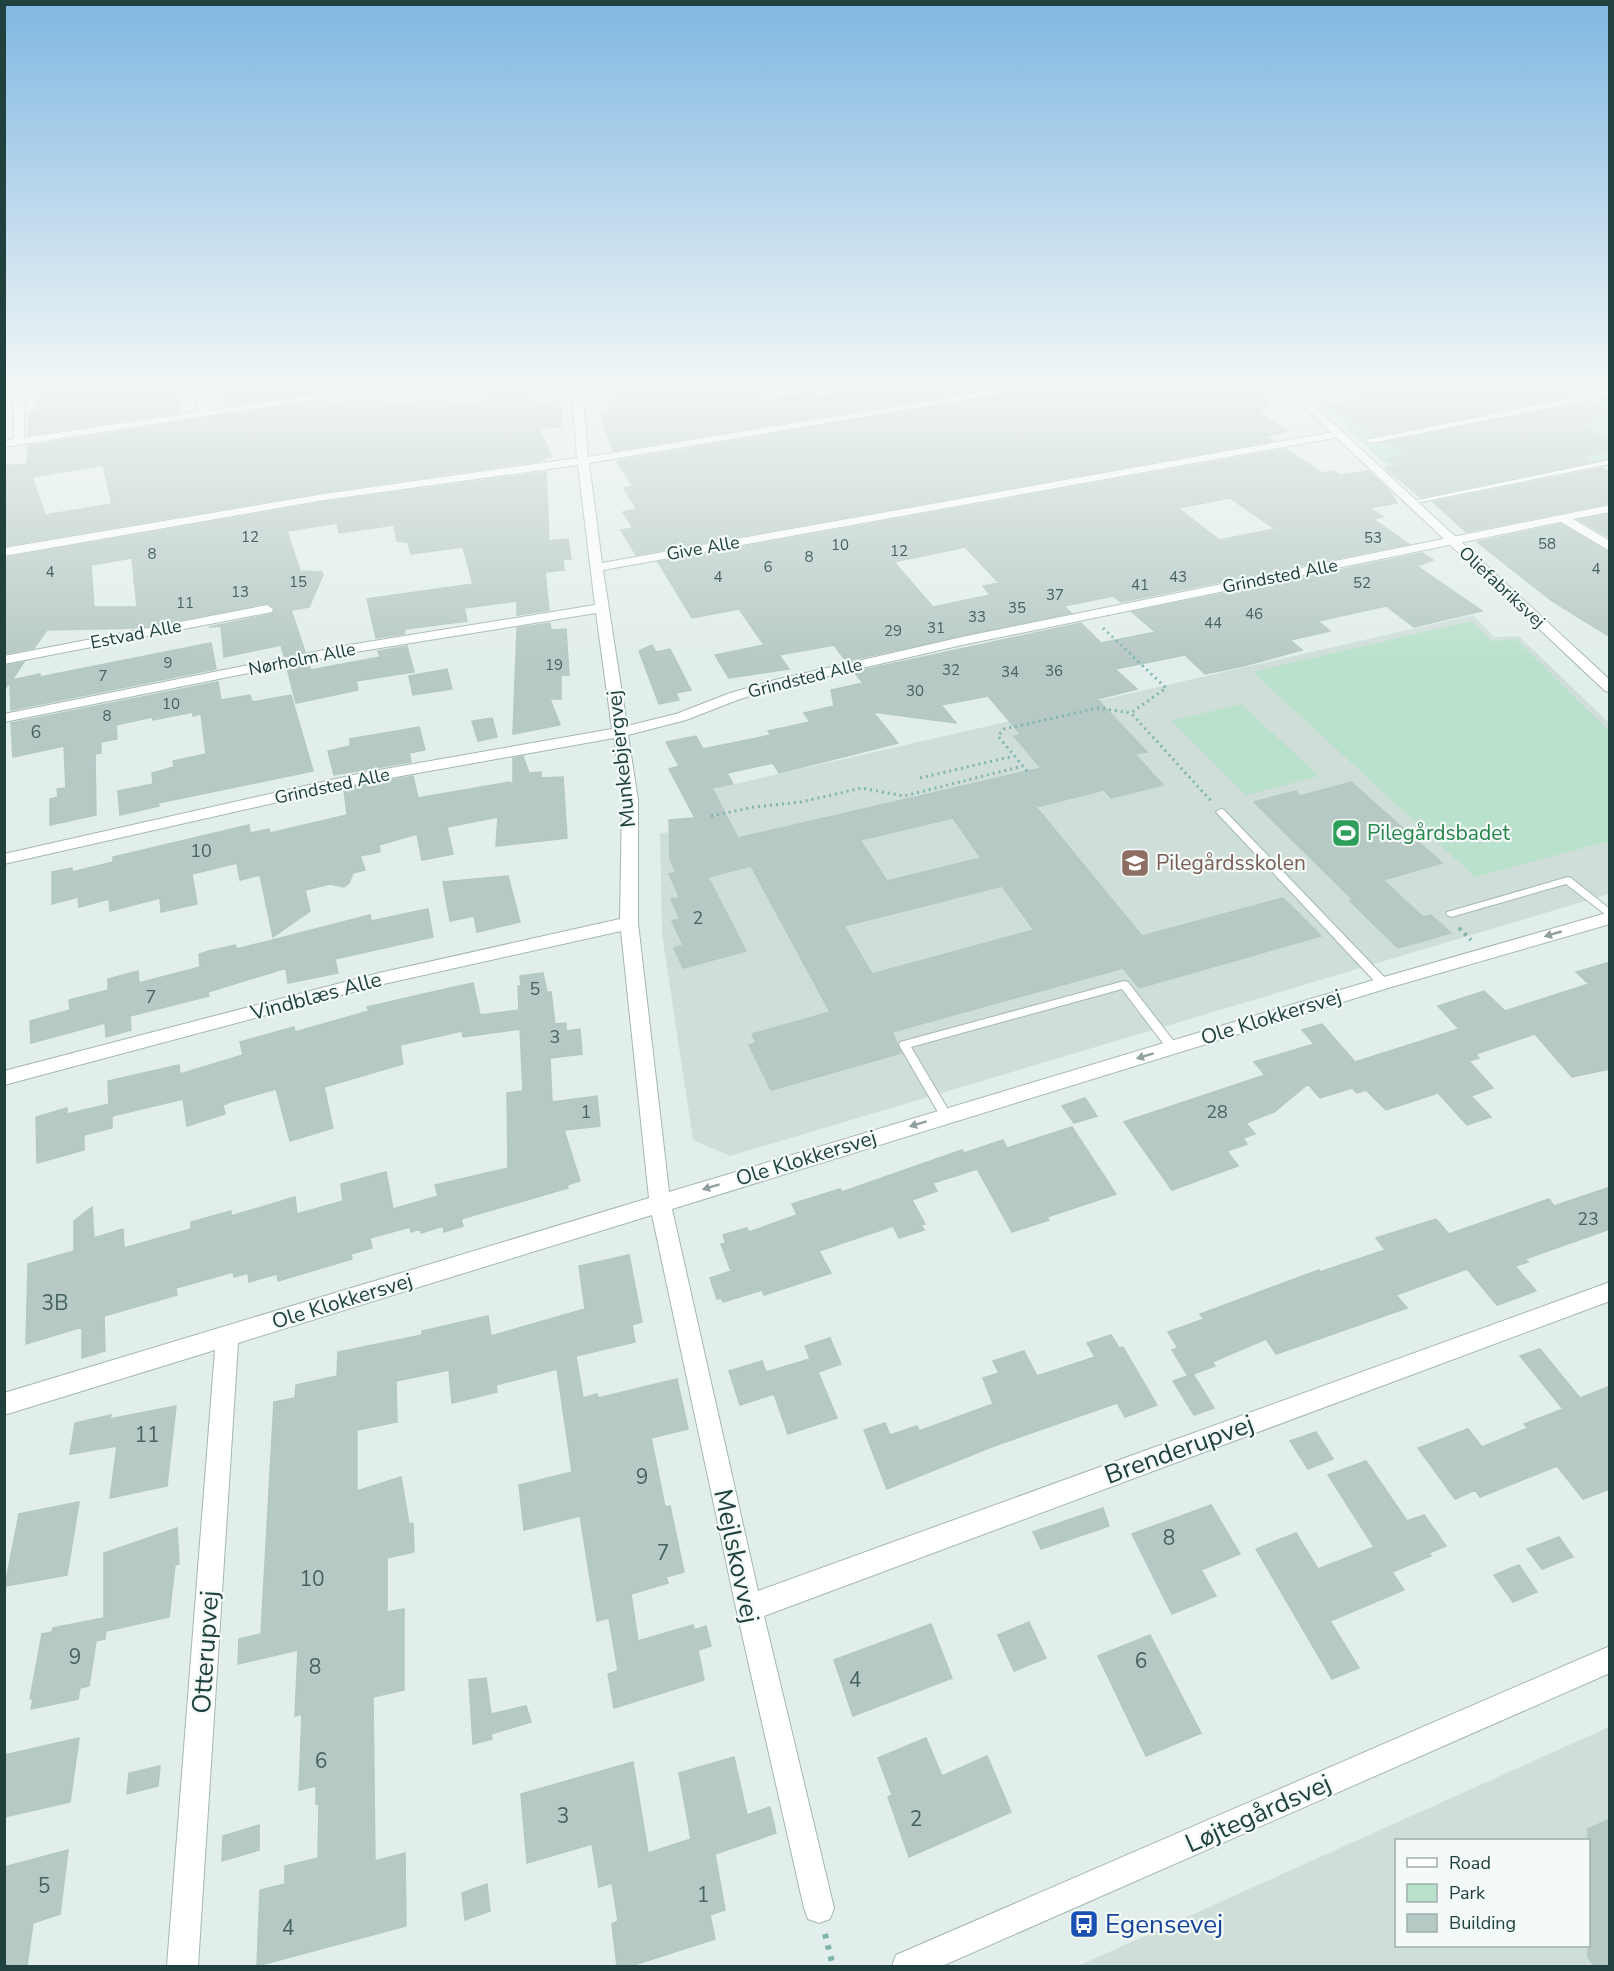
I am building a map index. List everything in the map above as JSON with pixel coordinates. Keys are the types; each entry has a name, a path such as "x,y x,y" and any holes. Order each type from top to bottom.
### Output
{"street":[{"path":"4,552 324,497 446,480"},
{"name":"Munkebjergvej","path":"586,480 630,800 629,923 660,1203"},
{"name":"Give Alle","path":"598,567 1083,480"},
{"name":"Oliefabriksvej","path":"1388,480 1610,688"},
{"name":"Grindsted Alle","path":"4,860 362,778 621,732 681,717 735,696 826,671 1610,508"},
{"path":"1563,518 1610,547"},
{"name":"Nørholm Alle","path":"4,718 349,649 602,608"},
{"name":"Estvad Alle","path":"4,660 267,609"},
{"name":"Ole Klokkersvej","path":"4,1404 1172,1047 1610,916"},
{"name":"Vindblæs Alle","path":"4,1078 379,979 629,923"},
{"name":"Mejlskovvej","path":"660,1203 749,1608 819,1908"},
{"name":"Brenderupvej","path":"749,1608 1610,1291"},
{"name":"Otterupvej","path":"182,1966 227,1337"},
{"name":"Løjtegårdsvej","path":"907,1966 1610,1659"}],"lane":[{"path":"1412,502 1521,480"},
{"path":"1221,812 1383,983"},
{"path":"1451,914 1568,880 1610,916"},
{"path":"946,1116 904,1044 1124,985 1172,1047"}],"path":[{"path":"1089,615 1166,688 1131,713"},
{"path":"1027,771 998,736 1005,729 1098,708 1131,713 1221,812"},
{"path":"920,778 1014,756"},
{"path":"711,816 754,807 801,802 861,788 904,796 1023,766"},
{"path":"1451,914 1446,915 1486,954"},
{"path":"819,1908 833,1966"}],"shaded area":[{"name":"Pilegårdsskolen","path":"1473,615 1494,637 1519,636 1609,723 1609,894 730,1156 693,1140 662,934 660,833 693,831 691,794"},
{"path":"1609,1727 1609,1966 1078,1966"}],"green space":[{"path":"1402,480 1532,480 1425,502"},
{"path":"1471,621 1492,641 1516,639 1609,731 1609,841 1475,877 1253,672"},
{"path":"1241,704 1319,776 1246,795 1171,721"}],"building":[{"path":"4,480 33,480 45,515 112,504 106,480 407,480 324,492 4,546"},
{"path":"487,480 546,480 549,541 568,539 571,559 563,559 564,570 545,572 549,610 517,615 517,601 464,608 467,621 405,629 404,634 376,638 367,599 473,584 463,547 411,554 408,542 397,541 394,525 339,533 337,523 287,531 300,571 322,572 323,575 309,607 291,610 305,652 284,656 281,645 224,657 221,626 209,627 272,614 275,608 267,603 137,628 47,630 34,648 4,654 4,558 324,502","holes":["132,558 137,607 94,607 91,565"]},
{"path":"629,480 1055,480 636,555 621,530 633,528 623,512 637,509 624,488 633,486"},
{"path":"1114,480 1378,480 1389,490 1397,503 1369,508 1383,517 1373,519 1409,544 1121,602 1113,596 1064,606 1071,613 846,661 834,645 779,655 789,669 729,678 715,655 764,645 739,609 692,618 658,562","holes":["1230,498 1275,529 1219,540 1178,508","965,547 999,583 983,586 990,595 933,607 894,562"]},
{"path":"1399,480 1503,480 1420,497"},
{"path":"1542,480 1610,480 1610,503 1466,532 1433,502"},
{"path":"1610,514 1610,538 1579,520"},
{"path":"1561,524 1610,553 1610,637 1552,601 1477,542"},
{"path":"1422,553 1433,560 1417,566 1482,611 1414,627 1386,606 1318,621 1330,631 1290,640 1302,650 1243,666 1205,674 1185,655 1115,669 1137,689 1097,699 1147,752 1135,754 1163,785 1111,798 1104,790 1036,807 1142,936 1283,898 1321,936 1139,988 1123,968 892,1032 901,1053 771,1090 749,1045 756,1043 752,1034 830,1012 751,866 708,877 746,951 683,968 674,948 683,945 672,921 680,919 671,899 680,898 669,874 676,872 670,859 669,820 695,818 669,769 679,766 666,742 696,736 703,749 771,735 768,731 810,722 804,713 834,706 831,690 863,683 854,672 1081,623 1101,643 1155,632 1132,612","holes":["988,696 1021,735 1014,736 1041,768 738,838 712,788 733,784 727,773 773,763 779,773 898,743 873,712 956,723 941,705","953,818 981,858 887,881 860,840","1002,886 1034,930 872,974 844,926"]},
{"path":"550,623 551,630 566,629 569,675 561,675 561,699 550,699 560,725 513,734 517,628"},
{"path":"211,643 216,669 11,710 10,682 4,690 4,666 24,662 12,680 40,674 40,677"},
{"path":"652,645 656,652 670,649 691,690 676,693 679,700 659,704 639,651"},
{"path":"407,646 414,672 356,681 358,690 296,703 287,668 308,663 311,670 380,657 378,651"},
{"path":"447,669 452,689 413,695 409,676"},
{"path":"218,682 221,700 250,695 252,702 291,695 313,771 158,803 159,806 120,815 118,791 153,784 152,773 174,767 173,761 206,754 201,714 193,716 193,712 153,720 152,717 116,725 117,739 101,742 101,753 95,754 96,815 50,825 50,799 58,797 57,789 66,788 64,746 13,757 11,723"},
{"path":"492,718 497,737 478,741 472,721"},
{"path":"419,727 425,750 409,753 411,762 334,775 328,751 350,746 350,739"},
{"path":"523,756 529,773 541,772 541,778 563,777 567,838 496,846 498,817 447,827 453,854 422,860 417,834 379,845 380,852 360,856 365,870 353,873 349,883 344,887 330,884 305,890 310,911 273,937 260,875 240,880 237,863 192,874 197,904 161,912 160,898 110,911 109,899 79,907 78,897 52,904 52,872 72,868 72,872 113,862 113,857 249,825 250,833 269,829 270,833 347,815 344,789 362,785 413,776 418,798 510,782 513,785 513,758"},
{"name":"Pilegårdsbadet","path":"1351,782 1442,863 1383,880 1423,917 1431,915 1451,933 1398,948 1254,802 1296,791 1300,796"},
{"path":"508,876 520,922 477,932 474,916 450,921 443,882"},
{"path":"428,909 433,937 335,959 338,973 288,983 286,968 208,992 209,996 130,1016 131,1030 106,1037 105,1023 31,1043 30,1021 70,1010 69,1000 108,990 108,979 138,971 139,983 200,967 199,954 209,951 235,945 237,949 370,915 371,921"},
{"path":"1610,962 1610,1069 1572,1077 1535,1034 1476,1054 1479,1058 1469,1061 1493,1088 1471,1096 1491,1117 1467,1125 1438,1093 1386,1110 1366,1090 1357,1093 1352,1088 1320,1098 1308,1084 1274,1112 1246,1123 1255,1134 1243,1138 1247,1144 1227,1151 1238,1166 1172,1190 1124,1122 1265,1075 1254,1062 1314,1044 1302,1030 1322,1024 1355,1062 1459,1029 1438,1006 1484,991 1505,1011 1589,984 1576,972"},
{"path":"543,973 547,992 551,992 555,1024 566,1023 566,1031 580,1029 582,1054 550,1058 552,1102 597,1096 600,1126 564,1130 580,1181 567,1185 568,1188 461,1219 463,1226 444,1232 443,1226 421,1233 420,1229 411,1232 410,1227 370,1238 372,1248 351,1254 352,1259 278,1281 277,1274 249,1282 248,1273 234,1277 233,1272 176,1288 177,1295 104,1316 105,1351 82,1358 82,1327 26,1344 28,1264 74,1251 74,1221 92,1207 94,1238 123,1229 124,1248 191,1229 191,1222 231,1211 231,1216 295,1197 297,1214 343,1201 341,1184 386,1172 393,1209 438,1196 435,1185 508,1168 507,1093 523,1091 520,1029 463,1037 462,1031 400,1045 403,1064 324,1087 333,1128 290,1141 276,1089 230,1102 223,1105 225,1114 187,1126 183,1099 112,1116 112,1128 84,1135 84,1150 37,1163 36,1117 67,1108 67,1114 109,1104 108,1081 179,1065 180,1074 243,1055 240,1042 294,1027 295,1032 369,1011 367,1007 473,983 480,1015 519,1010 520,976"},
{"path":"1085,1098 1097,1116 1074,1123 1062,1106"},
{"path":"1072,1127 1116,1194 1047,1217 1049,1220 1012,1232 977,1169 933,1183 937,1191 912,1200 925,1224 921,1225 924,1230 899,1238 893,1226 819,1251 831,1273 764,1295 762,1290 723,1302 721,1298 717,1299 710,1278 731,1271 721,1244 726,1243 723,1235 747,1228 749,1232 797,1215 792,1204 840,1189 842,1192 962,1150 964,1153 1003,1140 1007,1148"},
{"path":"1610,1187 1610,1229 1525,1259 1528,1262 1515,1266 1536,1291 1497,1305 1467,1269 1396,1295 1407,1308 1276,1354 1266,1339 1212,1362 1215,1366 1188,1376 1172,1350 1178,1348 1168,1332 1204,1319 1200,1314 1319,1270 1320,1272 1385,1250 1376,1238 1436,1219 1449,1234 1549,1199 1554,1206"},
{"path":"629,1255 642,1322 632,1325 635,1342 576,1356 583,1398 597,1394 598,1398 677,1379 688,1429 651,1438 665,1507 670,1506 684,1572 666,1577 668,1583 631,1594 638,1641 693,1625 694,1630 706,1626 711,1646 698,1650 704,1680 614,1708 608,1674 618,1671 609,1618 597,1621 580,1516 524,1530 519,1485 572,1472 557,1369 496,1385 497,1392 452,1403 449,1370 396,1381 397,1422 357,1430 357,1491 401,1477 409,1524 413,1523 414,1552 387,1558 387,1612 404,1609 404,1690 373,1697 375,1861 405,1853 406,1926 257,1966 260,1890 285,1884 285,1866 318,1858 319,1803 316,1804 316,1786 299,1790 302,1714 295,1716 298,1650 238,1664 239,1639 261,1634 274,1402 295,1398 296,1385 337,1376 338,1352 422,1335 422,1331 488,1316 491,1336 585,1309 579,1266"},
{"path":"1111,1335 1119,1348 1123,1347 1157,1405 1125,1417 1117,1403 994,1446 887,1489 864,1430 885,1423 890,1435 917,1426 919,1431 993,1404 983,1378 999,1373 993,1361 1024,1351 1037,1376 1095,1357 1087,1343"},
{"path":"830,1338 841,1364 818,1372 837,1418 788,1434 774,1394 740,1405 729,1371 762,1361 766,1372 810,1359 805,1346"},
{"path":"1540,1349 1580,1398 1610,1386 1610,1489 1583,1499 1557,1466 1480,1497 1475,1490 1455,1499 1418,1448 1468,1429 1482,1447 1528,1428 1524,1424 1563,1409 1520,1356"},
{"path":"1193,1374 1214,1408 1194,1415 1173,1381"},
{"path":"176,1406 167,1486 110,1498 117,1446 70,1454 75,1423 111,1415 110,1419"},
{"path":"1316,1432 1333,1459 1308,1469 1290,1441"},
{"path":"1366,1461 1407,1521 1424,1515 1446,1546 1429,1553 1431,1556 1392,1572 1404,1590 1330,1621 1359,1668 1332,1679 1256,1549 1296,1533 1318,1569 1374,1547 1328,1475"},
{"path":"79,1502 67,1575 5,1586 19,1514"},
{"path":"1211,1505 1240,1554 1201,1570 1216,1596 1172,1614 1132,1534"},
{"path":"1103,1508 1109,1526 1041,1549 1033,1532"},
{"path":"177,1528 179,1564 175,1565 169,1617 106,1631 105,1639 96,1641 89,1686 80,1688 78,1699 31,1709 33,1699 30,1699 42,1634 52,1632 53,1628 104,1618 104,1553"},
{"path":"1559,1537 1573,1557 1542,1569 1527,1549"},
{"path":"1519,1565 1537,1592 1513,1602 1494,1575"},
{"path":"1029,1622 1046,1658 1014,1671 998,1635"},
{"path":"931,1624 952,1678 853,1716 834,1660"},
{"path":"1150,1635 1201,1733 1146,1756 1098,1656"},
{"path":"486,1678 491,1714 526,1706 531,1722 491,1734 492,1739 473,1744 469,1680"},
{"path":"79,1738 70,1802 4,1817 4,1755"},
{"path":"926,1738 942,1776 987,1756 1011,1812 909,1857 888,1797 892,1795 878,1758"},
{"path":"734,1757 747,1815 770,1807 776,1833 715,1854 725,1910 710,1915 715,1939 631,1966 617,1966 612,1924 618,1921 612,1883 599,1887 592,1844 527,1863 521,1794 633,1762 648,1853 691,1839 679,1773"},
{"path":"160,1766 158,1786 127,1794 129,1773"},
{"path":"1610,1819 1610,1966 1594,1966 1588,1957 1588,1947 1590,1947 1590,1839 1588,1839 1588,1829"},
{"path":"259,1825 259,1850 222,1861 223,1836"},
{"path":"68,1850 60,1914 33,1923 27,1966 4,1966 4,1867"},
{"path":"487,1884 490,1911 465,1920 462,1893"}],"place":[{"name":"Pilegårdsbadet","path":"1346,833"},
{"name":"Pilegårdsskolen","path":"1135,863"},
{"name":"Egensevej","path":"1084,1924"}]}
